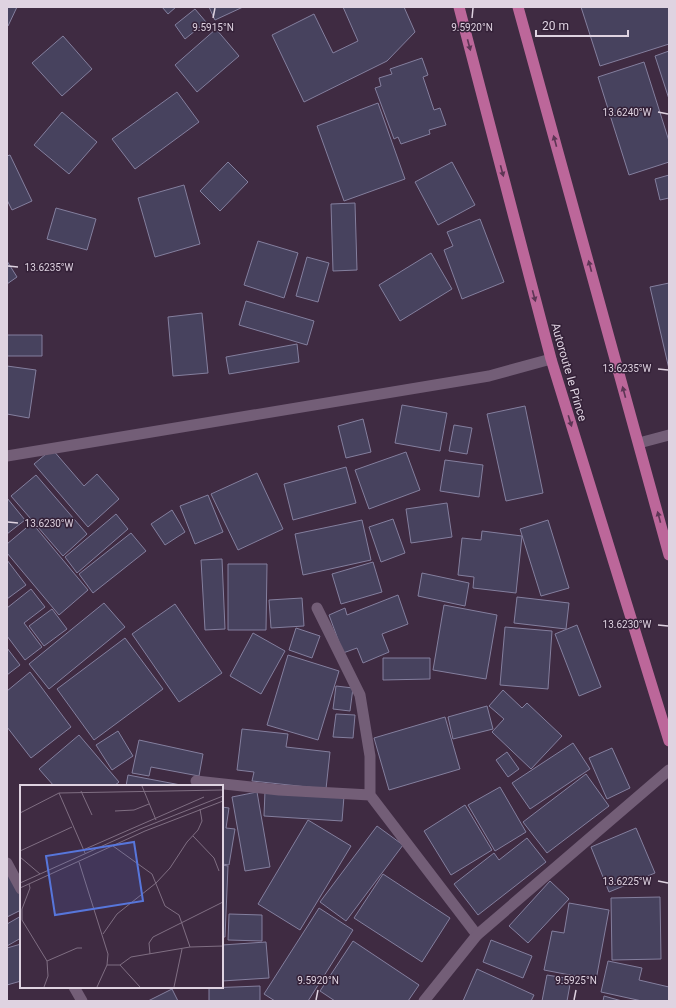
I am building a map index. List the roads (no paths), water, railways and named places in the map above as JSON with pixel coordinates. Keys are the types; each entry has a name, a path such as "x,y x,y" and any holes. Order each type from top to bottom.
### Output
{"main road":[{"name":"Autoroute le Prince","path":"459,7 551,359 669,741"},
{"path":"518,7 669,555"}],"street":[{"path":"7,456 489,376 551,359"},
{"path":"639,443 669,435"},
{"path":"317,608 360,695 370,756 370,795 477,935"},
{"path":"424,1001 477,935 669,770"},
{"path":"196,781 279,790 370,795"},
{"path":"7,863 20,886"},
{"path":"75,988 82,1001"}]}
